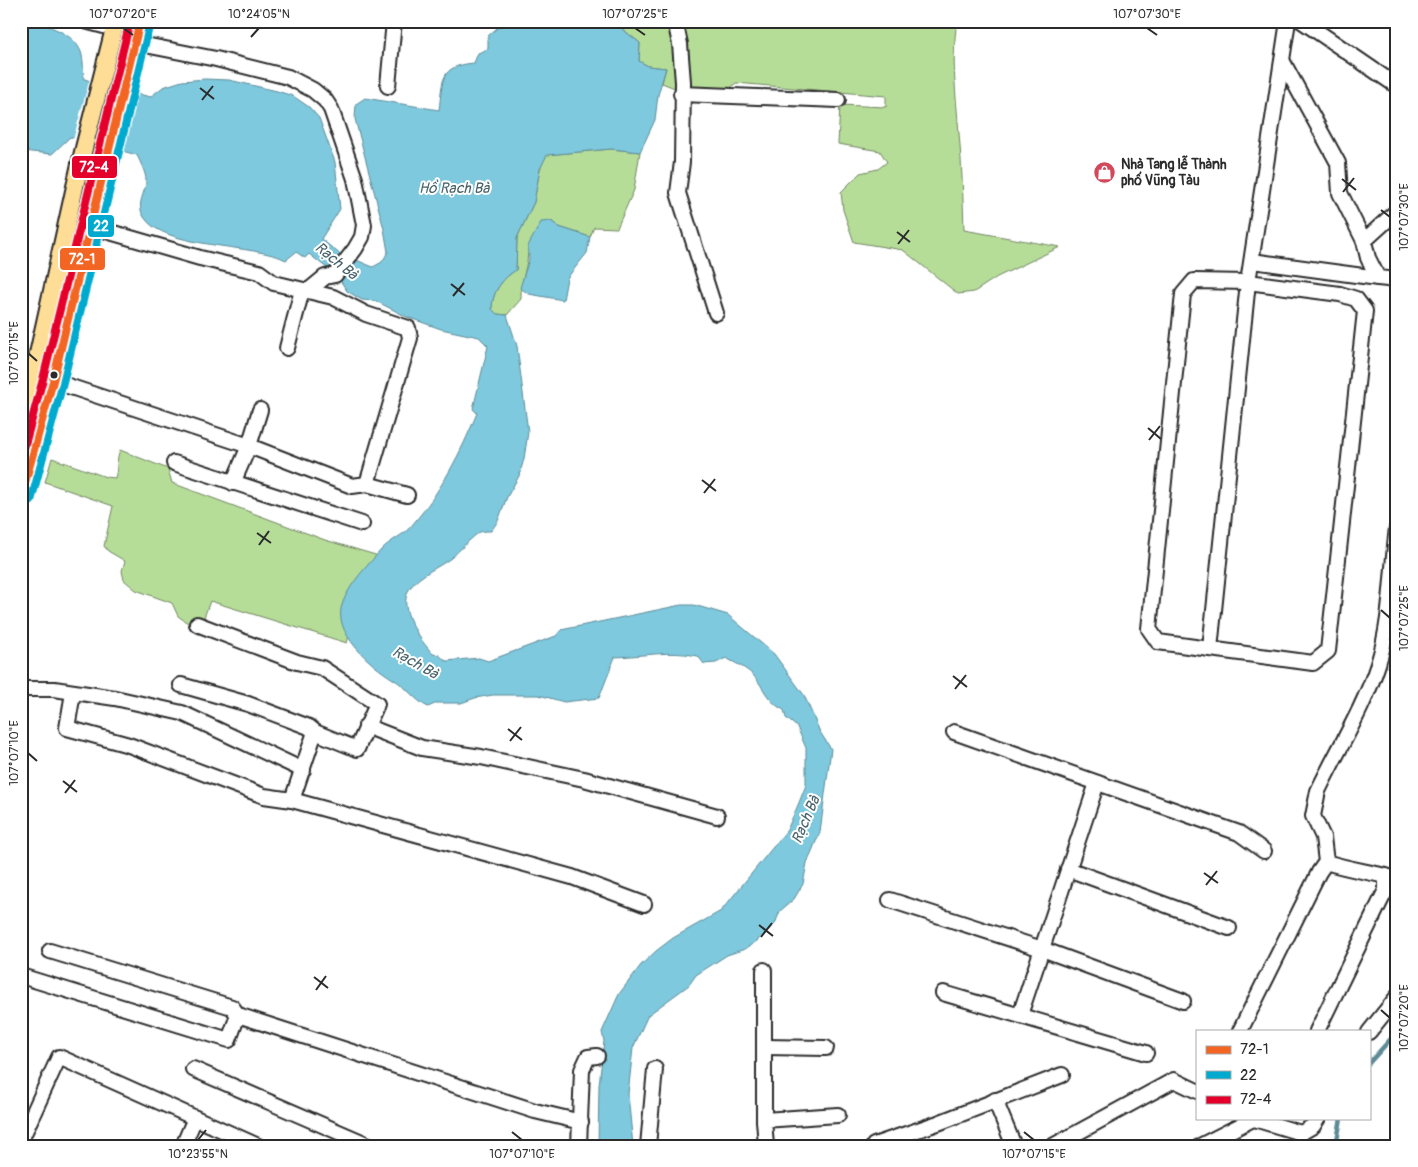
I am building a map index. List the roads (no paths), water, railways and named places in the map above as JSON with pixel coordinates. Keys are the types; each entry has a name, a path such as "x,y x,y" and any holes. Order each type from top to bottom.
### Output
{"main road":[{"path":"21,498 53,381 140,21"},
{"path":"21,431 28,367 116,25"}],"street":[{"path":"85,21 116,25"},
{"path":"388,86 394,21"},
{"path":"675,21 680,44 683,82 681,94 682,162 678,193 716,314"},
{"path":"1210,649 1248,282 1288,21"},
{"path":"1302,21 1397,86"},
{"path":"135,43 275,73 300,82 325,100 331,109 355,179 364,225 362,237 351,256 335,275 325,277 305,291 287,348"},
{"path":"1283,62 1338,164 1340,193 1364,241 1368,258 1378,278"},
{"path":"681,94 838,100"},
{"path":"1364,241 1397,211"},
{"path":"90,226 200,258 259,272 274,283 333,297 366,314 408,328 410,338 367,484"},
{"path":"1252,261 1397,280"},
{"path":"1194,281 1248,282 1340,294 1356,299 1365,311 1328,651 1314,663 1158,642 1148,630 1183,294 1194,281"},
{"path":"28,367 53,381 249,446 352,486 367,484 407,496"},
{"path":"233,483 249,446 260,410"},
{"path":"174,463 362,524"},
{"path":"1240,1030 1315,878 1326,862 1323,837 1314,816 1314,805 1318,791 1378,664 1389,607 1397,528"},
{"path":"181,685 248,704 309,727 315,732 357,749 377,704 322,668 297,662 197,624"},
{"path":"21,689 54,689 114,698 182,713 302,770"},
{"path":"74,693 67,728 129,745 264,796 292,800 572,877 644,904"},
{"path":"366,726 422,748 481,757 584,778 717,816"},
{"path":"292,800 315,732"},
{"path":"954,732 1239,833 1264,851"},
{"path":"1020,1016 1097,783"},
{"path":"1317,1030 1392,878 1363,870 1352,870 1326,862"},
{"path":"1068,870 1229,928"},
{"path":"890,900 1042,949 1183,1001"},
{"path":"50,951 232,1007 238,1015 535,1111 581,1122"},
{"path":"764,970 764,1120 766,1146"},
{"path":"21,976 229,1040 238,1015"},
{"path":"943,993 1146,1053"},
{"path":"1370,1031 1397,997"},
{"path":"764,1047 826,1048"},
{"path":"579,1146 582,1070 588,1057 597,1056"},
{"path":"21,1140 59,1057 258,1146"},
{"path":"193,1069 372,1146"},
{"path":"648,1146 655,1069"},
{"path":"874,1145 938,1123 1062,1075"},
{"path":"1054,1146 1174,1080 1196,1091"},
{"path":"995,1100 1014,1146"},
{"path":"764,1120 838,1115"},
{"path":"183,1146 195,1118"},
{"path":"1200,1146 1250,1120"},
{"path":"1259,1120 1274,1122 1301,1133 1313,1126 1317,1120"}],"water":[{"path":"21,21 37,23 56,29 71,39 81,52 84,79 150,97 163,87 182,81 205,79 229,80 293,96 309,107 319,118 335,162 340,209 321,239 341,255 328,269 309,254 305,258 296,252 286,260 254,251 170,235 154,227 144,217 141,203 146,180 137,155 70,137 52,154 21,151"},
{"name":"Hồ Rạch Bà","path":"514,21 612,21 640,43 639,61 648,66 666,68 658,95 655,120 640,152 611,149 547,155 540,169 534,202 517,238 516,270 499,286 492,303 492,309 497,314 507,315 517,346 528,432 524,459 519,476 507,497 498,521 491,531 477,534 451,558 424,575 410,588 406,596 406,604 411,623 433,654 439,655 446,661 479,658 488,661 556,636 561,630 681,605 694,605 728,615 774,654 804,695 820,732 831,749 820,832 807,863 803,884 794,899 780,911 775,924 757,941 745,949 727,955 696,975 689,985 648,1015 633,1048 628,1094 633,1146 598,1146 599,1085 604,1041 602,1032 619,994 641,965 673,938 721,911 787,830 806,785 806,748 797,727 786,718 784,710 770,699 753,675 744,668 726,658 716,663 704,664 698,656 677,653 615,657 599,698 564,702 539,695 493,695 461,703 437,703 428,707 398,682 374,666 355,647 342,625 341,613 343,602 350,588 385,546 410,528 433,498 450,471 477,413 473,409 488,346 479,337 441,329 407,317 376,301 362,300 347,291 338,277 354,259 373,267 382,262 388,252 384,229 355,119 356,104 365,98 439,110 443,83 449,71 454,67 474,63 478,53 488,49 488,36 497,28"},
{"path":"551,221 559,227 590,237 587,253 567,278 563,300 529,294 520,288 529,259 528,246 541,222"}],"waterway":[{"name":"Rạch Bà","path":"1370,1062 1397,1032"},
{"name":"Rạch Bà","path":"1336,1146 1341,1120"}],"place":[{"name":"Nhà Tang lễ Thành phố Vũng Tàu","path":"1105,172"}]}
